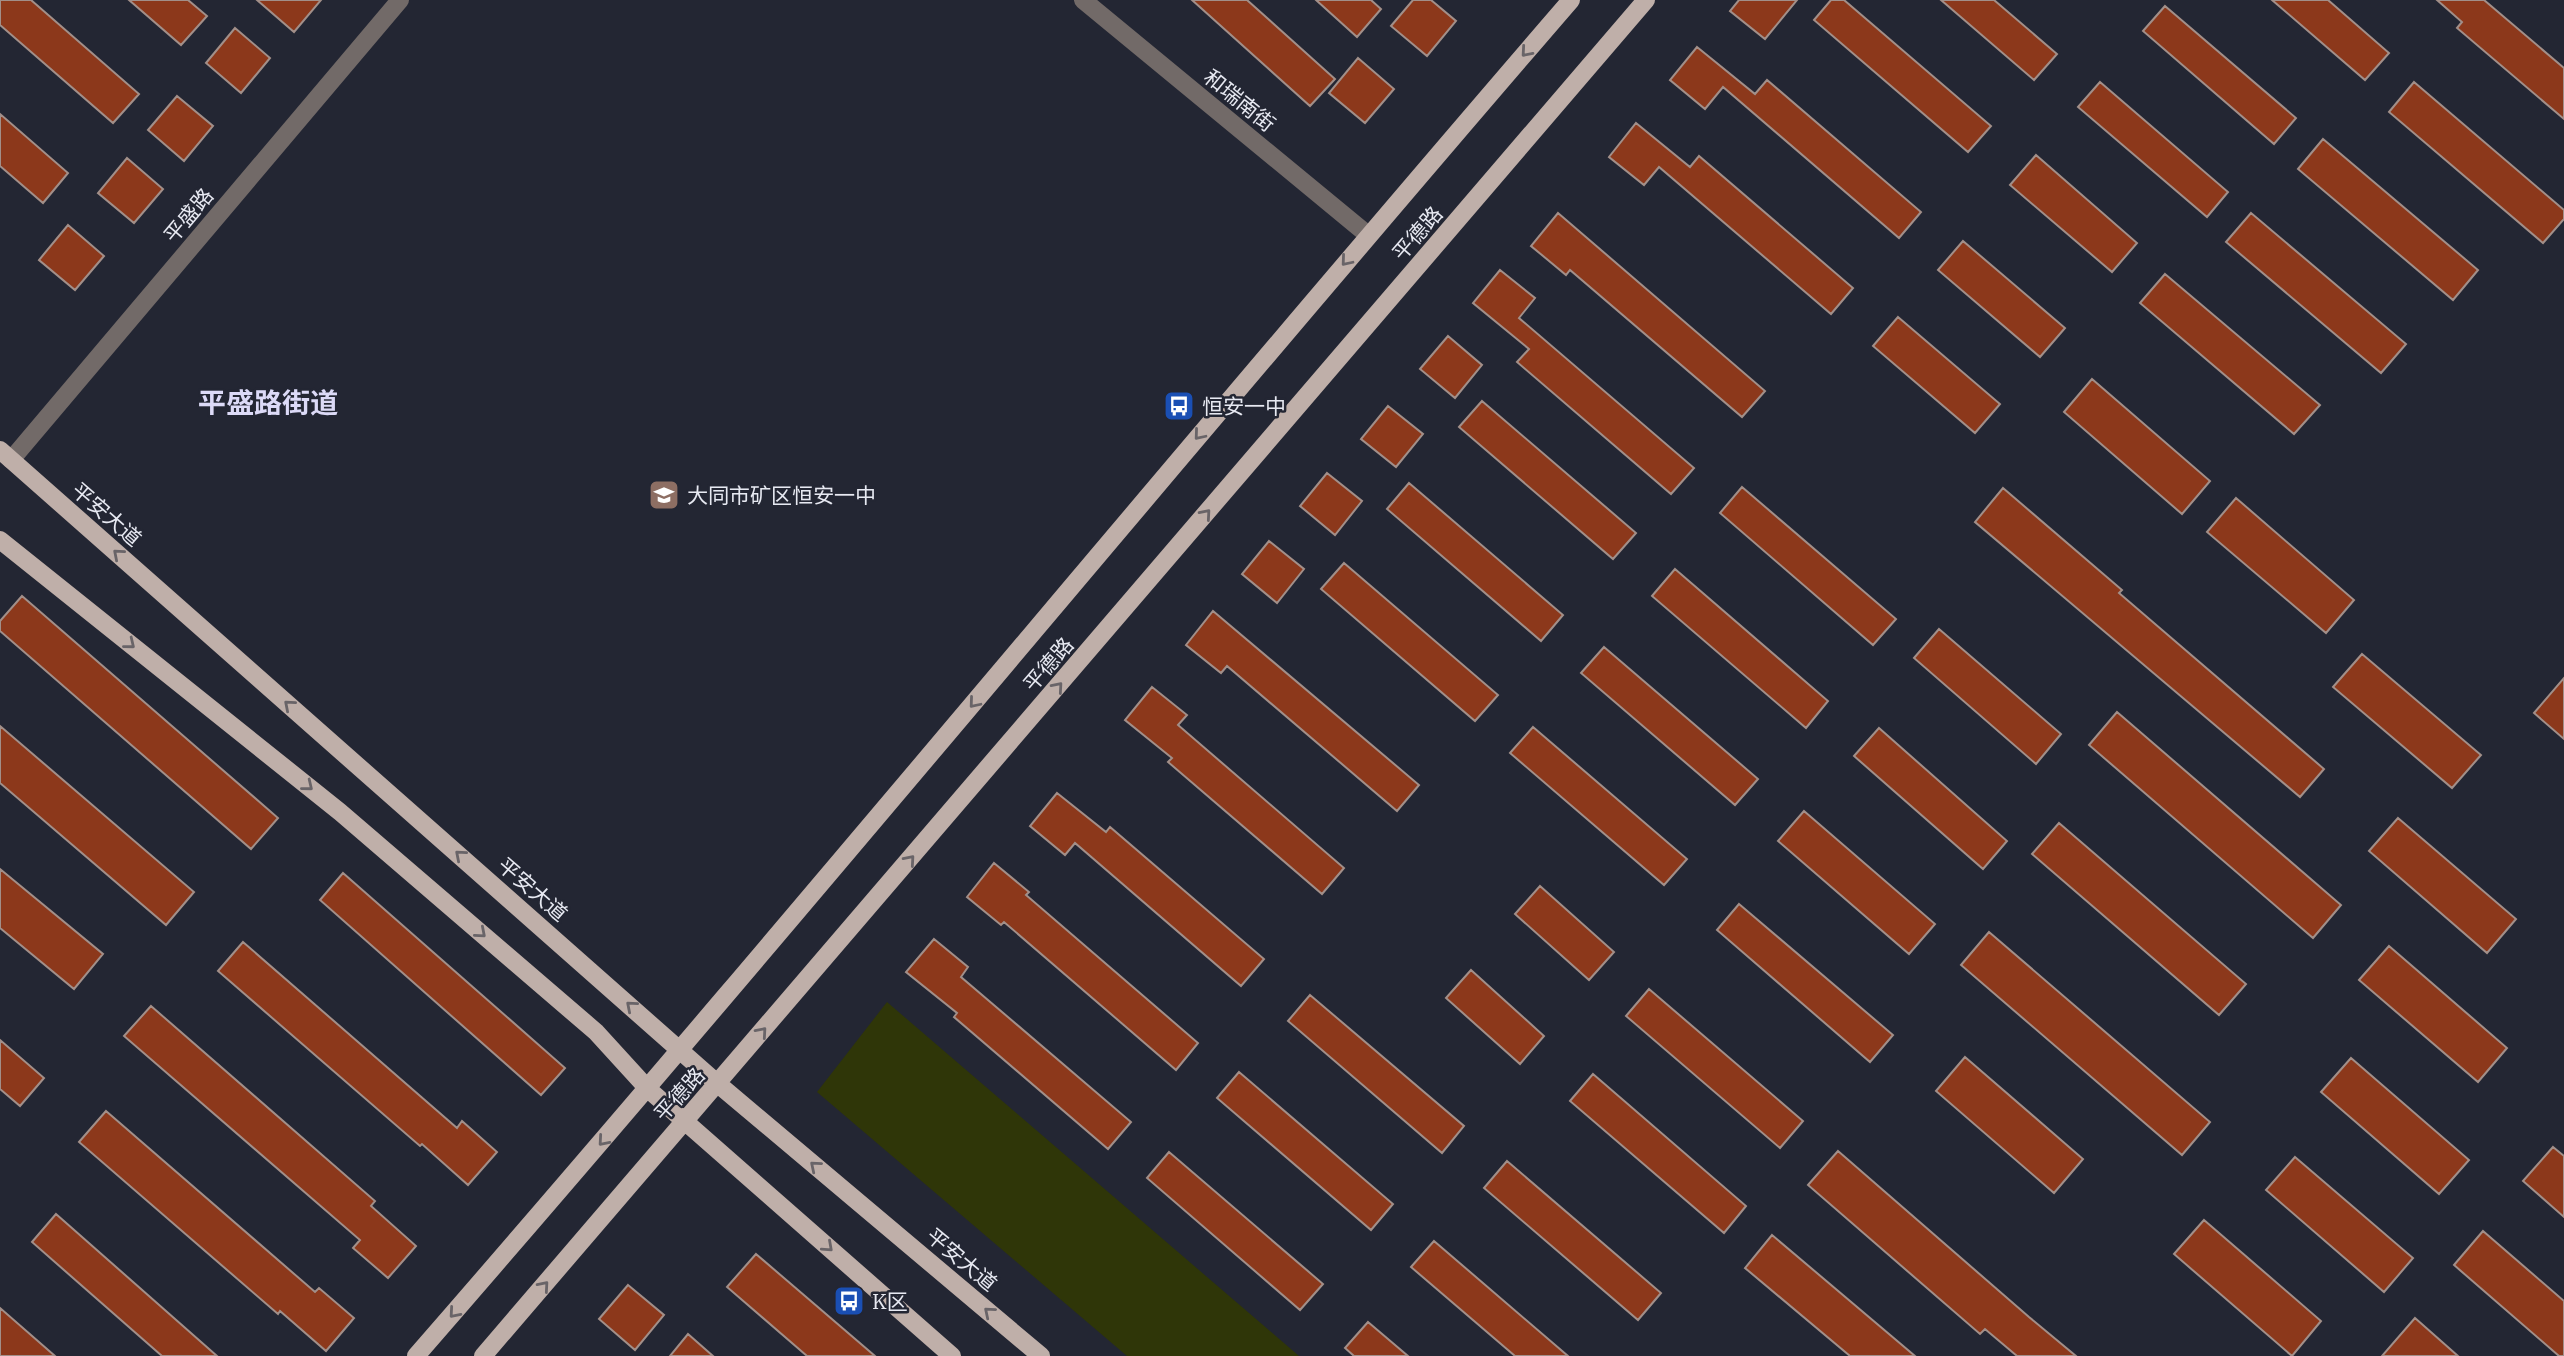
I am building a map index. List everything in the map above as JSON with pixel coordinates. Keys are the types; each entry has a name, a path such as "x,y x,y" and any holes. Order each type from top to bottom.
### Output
{"main road":[{"name":"平德路","path":"416,1356 682,1051 1368,235 1571,0"},
{"name":"平德路","path":"483,1356 1646,0"},
{"name":"平安大道","path":"5,455 718,1084 1041,1356"},
{"path":"0,540 351,821 596,1032 648,1090 686,1120 952,1356"}],"street":[{"name":"平盛路","path":"5,455 400,0"},
{"name":"和瑞南街","path":"1083,0 1368,235"}],"green space":[{"path":"887,1002 1299,1356 1127,1356 817,1092"}],"building":[{"path":"0,0 31,0 139,94 113,123 0,25"},
{"path":"129,0 188,0 207,16 181,45"},
{"path":"257,0 321,0 294,32"},
{"path":"1192,0 1247,0 1335,79 1310,106"},
{"path":"1316,0 1371,0 1381,9 1357,37"},
{"path":"1413,0 1431,0 1456,21 1427,56 1391,26"},
{"path":"1739,0 1797,0 1765,39 1730,11"},
{"path":"1831,0 1844,0 1991,126 1968,152 1814,20"},
{"path":"1941,0 1994,0 2057,54 2034,80"},
{"path":"2272,0 2328,0 2389,53 2365,80"},
{"path":"2437,0 2484,0 2564,68 2564,119 2457,28 2462,22"},
{"path":"2165,6 2296,118 2274,144 2143,31"},
{"path":"235,28 270,58 241,93 206,63"},
{"path":"1697,47 1755,94 1767,80 1921,212 1899,238 1723,87 1705,109 1670,80"},
{"path":"1358,58 1394,89 1365,123 1329,93"},
{"path":"2100,82 2228,192 2207,217 2078,107"},
{"path":"2414,82 2564,210 2564,219 2543,243 2389,112"},
{"path":"177,96 213,126 184,161 148,130"},
{"path":"0,114 68,173 43,203 0,166"},
{"path":"1636,123 1690,167 1699,156 1853,288 1831,314 1659,167 1644,185 1609,157"},
{"path":"2323,139 2478,270 2453,300 2298,169"},
{"path":"2036,155 2137,243 2112,272 2010,185"},
{"path":"127,158 163,189 134,223 98,193"},
{"path":"1558,213 1765,391 1742,417 1570,270 1566,275 1531,246"},
{"path":"2251,213 2406,344 2381,373 2226,242"},
{"path":"68,225 104,256 75,290 39,260"},
{"path":"1963,241 2065,328 2040,357 1938,270"},
{"path":"1500,270 1535,298 1519,318 1694,468 1671,494 1517,362 1529,349 1473,303"},
{"path":"2165,274 2320,405 2294,434 2140,303"},
{"path":"1898,317 2000,404 1975,433 1873,346"},
{"path":"1448,336 1482,365 1455,398 1420,369"},
{"path":"2092,379 2210,481 2182,514 2064,412"},
{"path":"1482,401 1636,533 1613,559 1459,427"},
{"path":"1388,406 1423,434 1396,467 1361,439"},
{"path":"1327,473 1362,501 1335,535 1300,506"},
{"path":"1409,483 1563,615 1541,641 1387,509"},
{"path":"1742,487 1896,619 1873,645 1720,513"},
{"path":"2003,488 2122,590 2119,593 2324,769 2300,797 1975,522"},
{"path":"2236,498 2354,600 2326,633 2207,532"},
{"path":"1269,541 1304,569 1277,603 1242,574"},
{"path":"1344,563 1498,695 1475,721 1321,589"},
{"path":"1675,569 1828,701 1806,728 1652,596"},
{"path":"22,596 278,818 251,849 0,631 0,621"},
{"path":"1213,611 1419,785 1397,811 1227,666 1221,673 1186,645"},
{"path":"1939,629 2061,734 2036,764 1914,658"},
{"path":"1604,647 1758,779 1735,805 1581,673"},
{"path":"2362,654 2481,755 2452,788 2333,687"},
{"path":"2564,678 2564,739 2534,713"},
{"path":"1152,687 1187,715 1178,725 1344,868 1322,894 1168,762 1172,758 1125,720"},
{"path":"2117,712 2341,905 2313,938 2089,745"},
{"path":"0,726 194,892 166,925 0,783"},
{"path":"1533,727 1687,859 1664,885 1510,753"},
{"path":"1879,728 2007,841 1983,869 1854,756"},
{"path":"1057,793 1106,832 1110,827 1264,959 1241,986 1075,843 1065,855 1030,826"},
{"path":"1804,811 1935,924 1909,954 1778,841"},
{"path":"2398,818 2516,919 2487,953 2369,851"},
{"path":"2059,823 2246,984 2219,1015 2032,854"},
{"path":"994,863 1029,892 1026,895 1198,1043 1176,1070 1004,922 1001,925 967,897"},
{"path":"0,869 103,954 74,989 0,928"},
{"path":"343,873 565,1068 541,1095 320,900"},
{"path":"1540,886 1614,952 1589,980 1515,914"},
{"path":"1739,904 1893,1035 1870,1062 1717,930"},
{"path":"1989,932 2210,1122 2182,1155 1961,965"},
{"path":"934,939 968,967 961,977 1131,1122 1108,1149 954,1017 957,1013 906,972"},
{"path":"243,942 457,1128 462,1121 497,1152 468,1185 218,971"},
{"path":"2389,946 2507,1048 2478,1082 2359,980"},
{"path":"1471,970 1544,1036 1520,1064 1446,998"},
{"path":"1649,989 1803,1121 1780,1148 1626,1016"},
{"path":"1310,995 1464,1126 1442,1153 1288,1021"},
{"path":"151,1006 375,1201 371,1206 416,1246 388,1278 353,1248 360,1240 124,1036"},
{"path":"0,1040 44,1078 20,1106 0,1089"},
{"path":"1965,1057 2083,1159 2054,1193 1936,1091"},
{"path":"2351,1058 2469,1160 2439,1194 2321,1092"},
{"path":"1239,1072 1393,1204 1371,1230 1217,1098"},
{"path":"1593,1074 1746,1206 1724,1233 1570,1101"},
{"path":"106,1111 315,1292 319,1288 354,1318 326,1351 280,1311 278,1314 79,1142"},
{"path":"2553,1147 2564,1156 2564,1217 2523,1181"},
{"path":"1838,1151 2076,1356 2017,1356 1985,1329 1980,1334 1808,1185"},
{"path":"1169,1152 1323,1284 1300,1310 1147,1178"},
{"path":"2295,1157 2413,1258 2384,1292 2266,1190"},
{"path":"1507,1161 1661,1293 1638,1320 1484,1188"},
{"path":"56,1214 217,1356 162,1356 32,1242"},
{"path":"2204,1220 2321,1321 2292,1356 2174,1254"},
{"path":"2483,1231 2564,1301 2564,1356 2559,1356 2454,1265"},
{"path":"1772,1235 1915,1356 1850,1356 1745,1268"},
{"path":"1434,1241 1568,1356 1515,1356 1411,1267"},
{"path":"756,1254 875,1356 807,1356 727,1287"},
{"path":"628,1285 664,1315 635,1350 599,1319"},
{"path":"0,1308 55,1356 0,1356"},
{"path":"2415,1318 2458,1356 2382,1356"},
{"path":"1368,1322 1408,1356 1354,1356 1345,1348"},
{"path":"688,1334 713,1356 670,1356"}],"place":[{"name":"恒安一中","path":"1179,406"},
{"name":"大同市矿区恒安一中","path":"664,495"},
{"name":"K区","path":"849,1301"}],"district":[{"name":"平盛路街道","path":"268,402"}]}
